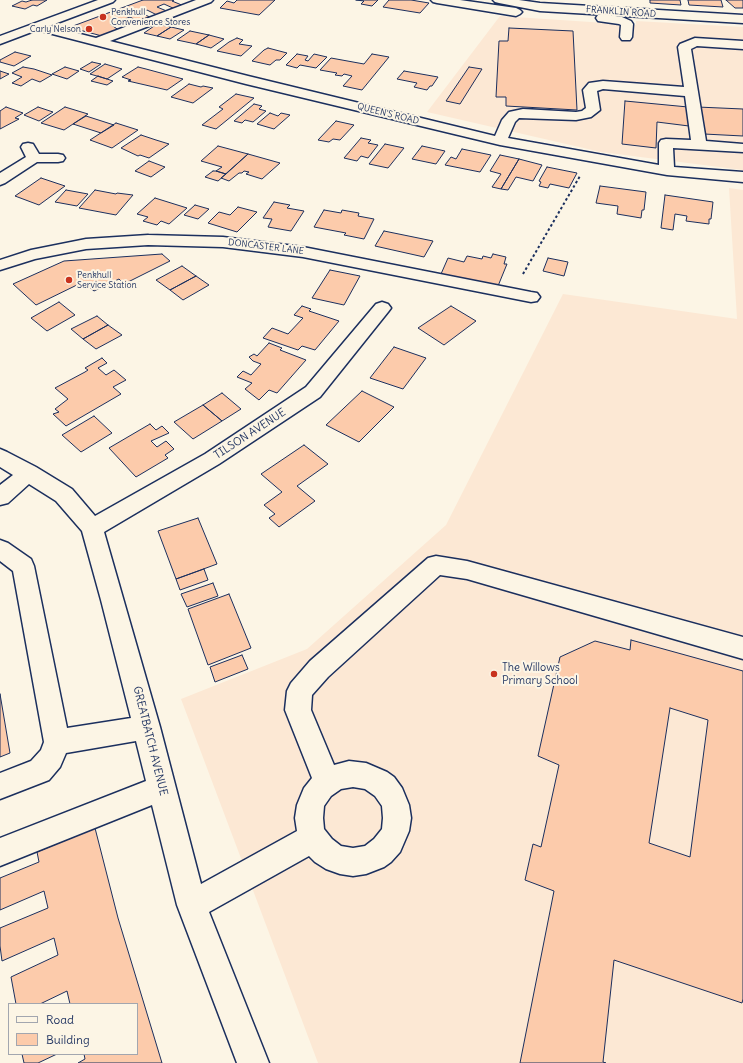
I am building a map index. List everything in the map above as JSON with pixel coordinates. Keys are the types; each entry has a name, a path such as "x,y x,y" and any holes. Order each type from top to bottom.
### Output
{"street":[{"path":"0,40 109,0"},
{"path":"97,42 206,0"},
{"path":"438,0 465,2 543,15 622,21 627,24 626,37"},
{"name":"FRANKLIN ROAD","path":"499,0 540,6 743,19"},
{"name":"QUEEN'S ROAD","path":"38,27 246,80 500,141 590,159 666,171 743,177"},
{"path":"699,145 684,47 695,42 743,45"},
{"path":"500,141 509,120 514,115 523,113 576,116 586,114 593,110 590,90 594,86 603,85 691,92"},
{"path":"666,171 666,143 743,148"},
{"path":"0,180 31,152 58,158"},
{"name":"DONCASTER LANE","path":"0,265 31,255 86,244 148,240 222,242 303,252 531,297"},
{"name":"TILSON AVENUE","path":"92,528 212,459 313,392 382,308"},
{"name":"GREATBATCH AVENUE","path":"0,457 64,495 92,528 147,727 192,905 252,1063"},
{"path":"0,497 28,473"},
{"path":"0,550 23,566 57,742 51,758 40,771 0,786"},
{"path":"327,782 298,710 300,691 319,669 436,565 467,570 743,648"},
{"path":"57,742 147,727"},
{"path":"358,773 372,777 385,786 394,800 398,815 395,830 388,844 369,866 336,859 322,851 313,838 309,823 310,807 316,793 327,782 343,774 358,773"},
{"path":"0,852 162,788"},
{"path":"192,905 313,838"}],"path":[{"path":"512,293 590,159"}],"shaded area":[{"path":"500,16 636,25 636,21 743,27 743,170 601,152 427,112"},
{"name":"The Willows Primary School","path":"729,188 743,190 743,1063 318,1063 181,699 307,649 446,525 563,294 737,319"}],"building":[{"path":"32,0 47,0 37,6 33,5 25,9 12,6 22,1 26,2"},
{"path":"143,0 174,0 172,1 184,6 175,9 164,4 157,7 169,12 159,16 147,10 141,13 152,18 141,23 130,17 125,19 136,25 127,28 115,23 110,24 120,31 110,35 107,34 102,36 72,28 73,26"},
{"path":"237,0 275,0 259,15 220,8 227,1 234,3"},
{"path":"356,0 378,0 372,6 361,4 364,1"},
{"path":"389,0 411,0 429,3 420,13 383,7"},
{"path":"650,0 680,0 681,5 650,3"},
{"path":"688,0 721,0 723,7 689,5"},
{"path":"726,0 743,0 743,8 735,8"},
{"path":"157,24 171,27 157,36 144,33"},
{"path":"171,27 184,30 170,39 157,36"},
{"path":"509,28 573,31 577,110 506,106 506,97 496,97 499,41 508,41"},
{"path":"190,31 209,35 196,44 177,40"},
{"path":"209,35 224,39 211,48 196,44"},
{"path":"237,38 243,40 239,44 252,46 241,56 217,51 229,42"},
{"path":"268,48 287,53 280,60 276,60 270,65 252,61 264,50"},
{"path":"15,52 31,56 14,66 0,62 0,60"},
{"path":"297,54 308,56 305,60 308,61 314,54 327,57 316,68 300,65 297,68 286,65"},
{"path":"372,54 389,57 362,90 343,86 352,76 344,74 342,76 335,75 337,73 320,70 331,58 364,64"},
{"path":"92,62 101,64 89,72 80,69"},
{"path":"105,64 122,69 107,79 90,74"},
{"path":"23,67 52,75 40,82 32,79 21,86 12,83 22,77 12,73"},
{"path":"65,67 79,71 67,79 52,74"},
{"path":"138,67 183,79 167,90 128,81 131,80 122,77"},
{"path":"469,67 482,69 460,104 446,101"},
{"path":"0,71 9,74 0,79"},
{"path":"404,71 438,77 432,86 430,86 427,90 414,87 417,83 397,79"},
{"path":"98,76 113,81 107,85 91,81"},
{"path":"189,84 213,88 193,103 171,97"},
{"path":"236,94 254,98 216,129 202,125 223,109 219,107"},
{"path":"625,101 688,107 689,126 657,122 656,148 622,144"},
{"path":"254,104 262,106 259,109 266,111 253,122 245,120 242,123 234,121"},
{"path":"6,107 23,113 15,118 19,119 0,129 0,111"},
{"path":"38,107 53,112 39,121 24,115"},
{"path":"65,107 88,114 64,130 41,123"},
{"path":"697,107 743,109 743,136 704,134"},
{"path":"270,113 278,116 281,113 290,115 274,129 257,124"},
{"path":"86,116 114,125 101,133 73,124"},
{"path":"336,121 354,125 340,140 333,139 329,142 318,140"},
{"path":"116,123 138,130 112,148 90,140"},
{"path":"141,135 169,144 149,158 140,155 138,156 121,148"},
{"path":"361,138 371,140 368,143 378,145 368,158 361,156 357,161 344,158"},
{"path":"385,144 404,148 388,168 369,164"},
{"path":"218,146 248,154 226,174 216,171 222,167 201,161"},
{"path":"422,146 445,151 436,164 412,159"},
{"path":"462,149 491,155 480,172 445,165 451,157 456,159"},
{"path":"248,154 280,163 262,179 246,174 249,172 244,171 229,181 221,178"},
{"path":"500,155 519,159 501,189 492,187 501,174 490,171"},
{"path":"519,159 542,165 533,181 516,177 508,190 501,189"},
{"path":"149,161 165,167 151,177 135,171"},
{"path":"547,167 577,173 569,188 550,184 548,188 539,186 541,182 539,181"},
{"path":"213,171 226,174 218,181 205,177"},
{"path":"41,178 65,186 39,205 15,196"},
{"path":"600,186 646,192 644,210 642,210 641,218 617,214 618,206 596,203"},
{"path":"66,190 88,194 77,206 55,202"},
{"path":"95,190 116,194 133,195 116,215 79,208"},
{"path":"665,195 713,202 709,224 686,221 687,216 675,214 673,230 661,228"},
{"path":"155,198 187,208 169,224 161,221 157,225 143,221 148,217 137,214"},
{"path":"274,202 290,205 287,208 304,211 291,231 268,227 272,219 263,218"},
{"path":"195,205 209,209 198,219 184,215"},
{"path":"238,207 257,212 237,232 208,223 219,212 230,215"},
{"path":"324,210 341,213 342,210 359,213 358,216 374,219 364,239 344,235 346,233 314,227"},
{"path":"384,231 433,241 424,257 375,246"},
{"name":"Penkhull Service Station","path":"162,254 170,261 124,284 119,279 94,291 83,282 36,305 13,284 64,261"},
{"path":"493,254 506,257 504,264 507,264 498,286 441,274 448,258 464,262 467,256 482,259 483,256 491,258"},
{"path":"548,258 568,262 564,276 543,271"},
{"path":"182,266 196,276 170,290 156,280"},
{"path":"330,270 360,276 344,305 312,298"},
{"path":"196,276 209,285 183,300 170,290"},
{"path":"59,302 75,315 47,331 31,318"},
{"path":"302,306 311,309 309,311 339,321 315,350 302,346 298,350 263,338 272,328 288,334 303,318 294,315"},
{"path":"451,306 476,321 444,345 418,328"},
{"path":"97,316 108,325 83,339 71,329"},
{"path":"108,325 122,335 96,349 83,339"},
{"path":"269,343 282,348 280,350 306,360 277,393 269,390 259,400 245,389 252,383 237,377 243,371 251,375 261,364 253,361 249,357 254,354 257,356"},
{"path":"394,347 426,358 403,389 370,378"},
{"path":"102,358 107,363 98,368 106,375 114,370 126,380 113,387 121,394 66,426 53,414 59,412 55,409 68,399 55,388 85,372 88,370 85,368"},
{"path":"362,391 394,407 359,442 326,425"},
{"path":"222,393 241,409 222,421 203,405"},
{"path":"203,405 222,421 193,439 174,422"},
{"path":"94,416 112,433 81,452 62,435"},
{"path":"150,424 156,430 162,426 169,433 151,441 157,447 166,441 174,449 165,455 168,458 136,477 109,448"},
{"path":"304,445 328,464 297,486 315,501 279,527 269,518 275,514 264,505 282,492 261,474"},
{"path":"198,518 217,564 176,579 158,531"},
{"path":"204,569 208,580 180,590 176,579"},
{"path":"213,583 218,596 187,607 181,594"},
{"path":"229,594 251,648 208,665 188,609"},
{"path":"631,640 743,671 742,1003 614,960 603,1062 606,1063 520,1063 554,891 525,880 533,844 541,847 559,765 538,756 560,657 595,641 630,650","holes":["670,708 708,720 690,857 649,843"]},
{"path":"242,655 248,669 215,682 210,667"},
{"path":"0,694 10,753 0,757"},
{"path":"95,828 118,918 162,1063 78,1063 85,1059 84,1055 138,1055 138,1003 70,1003 67,991 42,1003 16,1003 11,977 58,955 54,938 2,961 0,928 48,908 44,891 0,910 0,878 39,862 37,852"},
{"path":"22,1055 55,1055 38,1063 24,1063"}],"place":[{"name":"Penkhull Convenience Stores","path":"103,17"},
{"name":"Carly Nelson","path":"89,29"},
{"name":"Penkhull Service Station","path":"69,280"},
{"name":"The Willows Primary School","path":"494,674"}]}
